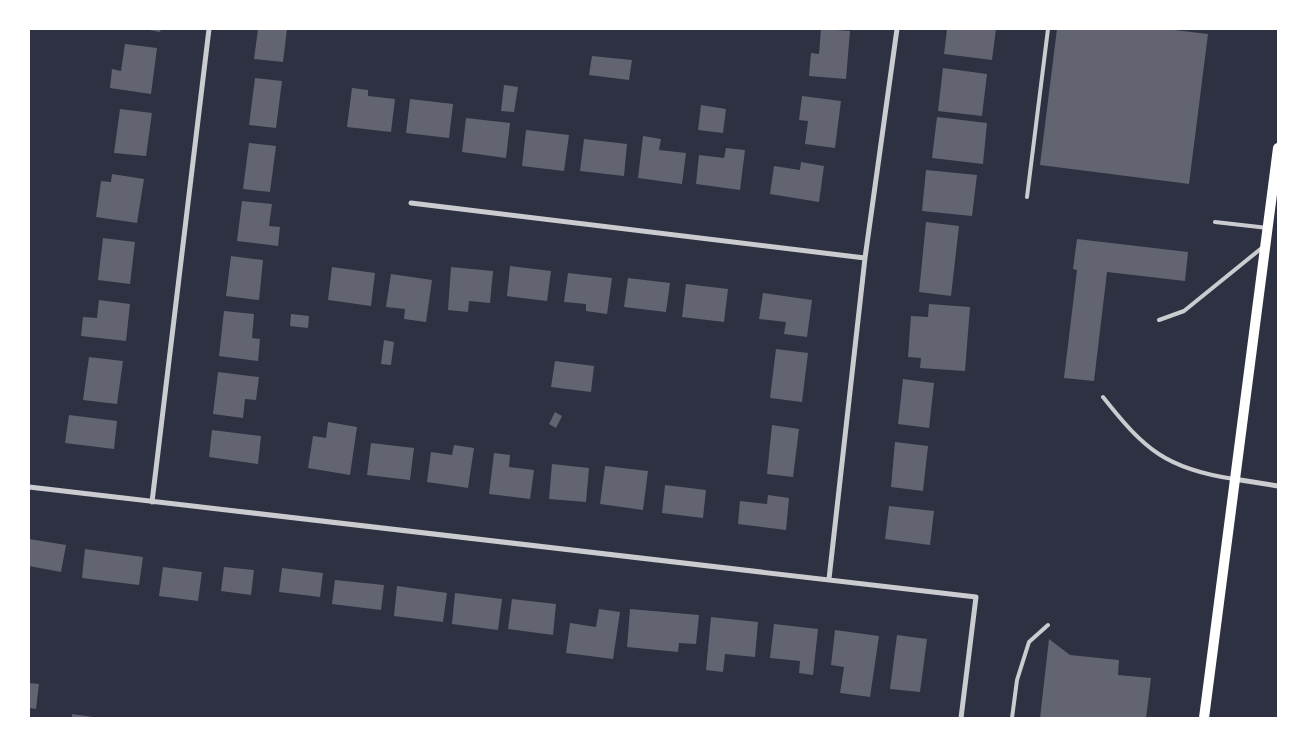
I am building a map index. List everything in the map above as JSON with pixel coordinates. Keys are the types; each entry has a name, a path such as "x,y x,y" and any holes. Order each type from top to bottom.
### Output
{"main road":[{"path":"1204,718 1278,148"}],"street":[{"path":"152,502 209,29"},
{"path":"828,579 866,258 897,29"},
{"path":"411,203 866,258"},
{"path":"1234,479 1278,486"},
{"path":"29,487 828,579 976,598 961,718"}],"lane":[{"path":"1026,197 1048,29"},
{"path":"1215,222 1268,228"},
{"path":"1159,320 1184,312 1265,245"},
{"path":"1103,397 1124,424 1154,453 1198,472 1234,479"},
{"path":"1012,718 1017,680 1028,642 1048,625"}],"building":[{"path":"144,29 161,29 160,32"},
{"path":"258,29 287,29 283,62 254,59"},
{"path":"821,29 850,31 846,79 809,76 811,53 819,54"},
{"path":"947,29 996,29 992,60 944,54"},
{"path":"1057,29 1166,29 1208,34 1189,184 1040,165"},
{"path":"125,44 157,48 151,94 110,88 112,69 121,71"},
{"path":"592,56 632,60 629,80 589,75"},
{"path":"943,68 987,74 982,116 938,111"},
{"path":"255,78 282,81 276,128 249,125"},
{"path":"504,85 518,87 514,112 501,111"},
{"path":"352,88 368,90 368,96 395,99 391,132 347,127"},
{"path":"802,96 841,101 835,148 805,144 808,121 799,120"},
{"path":"410,99 453,104 449,138 406,133"},
{"path":"701,105 726,109 723,133 698,130"},
{"path":"120,109 152,113 146,156 114,153"},
{"path":"937,117 987,123 983,164 932,158"},
{"path":"466,118 510,123 506,158 462,152"},
{"path":"526,130 569,135 564,171 522,166"},
{"path":"643,136 661,139 659,150 686,153 682,184 638,178"},
{"path":"584,139 627,144 624,176 580,171"},
{"path":"249,143 276,146 270,192 243,189"},
{"path":"726,148 745,150 740,190 696,184 699,155 724,158"},
{"path":"801,162 824,166 819,202 770,194 774,166 800,170"},
{"path":"926,170 977,175 972,216 922,211"},
{"path":"112,174 144,179 137,223 96,217 101,181 111,182"},
{"path":"242,201 272,204 269,226 280,227 278,246 237,241"},
{"path":"926,222 959,226 951,296 919,292"},
{"path":"103,238 135,242 130,284 98,280"},
{"path":"1077,239 1188,252 1185,281 1107,272 1094,381 1064,378 1077,270 1073,269"},
{"path":"231,256 263,260 259,300 226,296"},
{"path":"510,266 551,271 547,301 507,296"},
{"path":"332,267 375,273 371,306 328,300"},
{"path":"451,267 493,271 490,303 469,301 468,312 448,310"},
{"path":"568,273 612,278 607,314 586,311 586,304 564,302"},
{"path":"391,274 432,280 426,322 404,319 405,309 386,307"},
{"path":"628,278 670,283 666,312 624,307"},
{"path":"686,284 728,289 724,322 682,317"},
{"path":"763,293 812,300 807,337 784,334 786,322 759,319"},
{"path":"99,300 130,304 126,341 81,336 83,317 97,318"},
{"path":"929,304 970,307 965,371 920,368 921,358 908,357 911,316 928,317"},
{"path":"224,311 254,314 252,338 260,339 258,361 219,356"},
{"path":"291,314 309,316 308,328 290,326"},
{"path":"384,340 394,342 391,365 381,364"},
{"path":"776,349 808,353 802,402 770,398"},
{"path":"89,357 123,361 117,404 83,400"},
{"path":"555,361 594,366 591,392 551,387"},
{"path":"218,372 259,377 256,400 245,399 243,418 213,414"},
{"path":"903,379 934,383 929,428 898,424"},
{"path":"555,412 562,416 556,428 549,424"},
{"path":"69,415 117,421 114,449 65,443"},
{"path":"328,422 357,427 350,475 308,468 313,436 326,438"},
{"path":"772,425 799,429 793,477 767,474"},
{"path":"212,430 261,436 258,464 209,457"},
{"path":"895,442 928,446 923,491 891,487"},
{"path":"371,443 414,448 410,480 367,475"},
{"path":"454,445 474,448 468,488 427,482 431,452 452,455"},
{"path":"494,453 510,455 509,467 534,470 530,499 489,494"},
{"path":"552,464 589,468 586,502 549,499"},
{"path":"605,466 648,471 643,510 600,504"},
{"path":"665,485 706,490 703,518 662,513"},
{"path":"768,495 789,498 786,530 738,524 740,501 767,504"},
{"path":"889,506 934,511 930,545 885,539"},
{"path":"29,539 66,545 61,572 29,566"},
{"path":"85,549 143,557 139,585 82,578"},
{"path":"163,567 202,572 198,601 159,596"},
{"path":"224,567 254,570 251,595 221,591"},
{"path":"282,568 323,573 320,597 279,592"},
{"path":"335,580 384,585 381,610 332,604"},
{"path":"397,586 447,593 443,622 394,616"},
{"path":"455,593 502,599 498,630 452,624"},
{"path":"512,599 556,604 553,635 508,629"},
{"path":"599,609 620,612 613,659 566,653 570,623 596,627"},
{"path":"630,609 699,615 696,644 679,643 678,652 627,647"},
{"path":"711,617 758,622 755,657 725,654 723,672 706,670"},
{"path":"774,624 818,629 813,675 799,673 800,661 770,658"},
{"path":"835,630 879,636 870,697 840,693 844,667 831,665"},
{"path":"897,635 927,639 920,692 890,689"},
{"path":"1049,639 1070,655 1119,660 1118,675 1151,678 1146,718 1040,718"},
{"path":"29,683 39,684 36,709 29,708"},
{"path":"72,714 93,717 93,718 72,718"}]}
